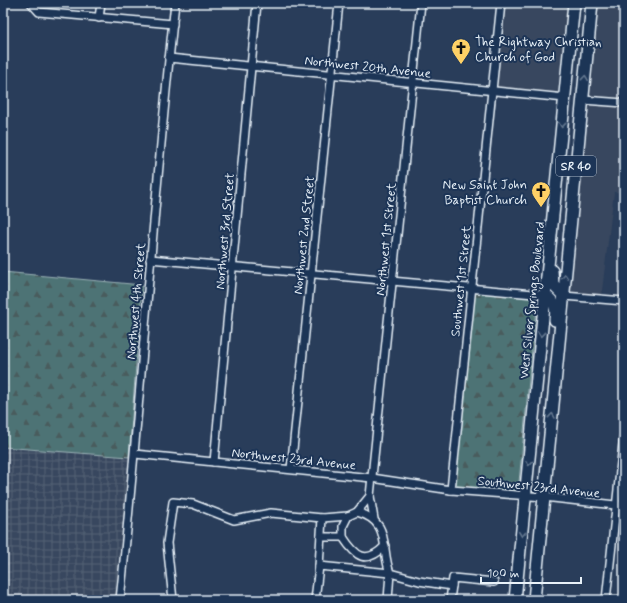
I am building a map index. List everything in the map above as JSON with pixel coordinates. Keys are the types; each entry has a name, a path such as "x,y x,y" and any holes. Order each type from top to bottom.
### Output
{"main road":[{"name":"West Silver Springs Boulevard","path":"515,600 574,3"},
{"name":"SR 40","path":"534,600 592,3"},
{"path":"566,78 572,90 583,100"},
{"path":"565,98 575,109 581,122"},
{"path":"552,229 556,233 551,277 557,292 564,296"},
{"path":"545,295 553,300 556,311 550,373 555,381"}],"street":[{"path":"100,18 101,3"},
{"name":"Northwest 4th Street","path":"120,600 135,454 150,259 175,3"},
{"name":"Northwest 3rd Street","path":"214,462 257,3"},
{"name":"Northwest 2nd Street","path":"291,469 339,3"},
{"name":"Northwest 1st Street","path":"374,519 370,496 421,3"},
{"name":"Southwest 1st Street","path":"451,490 501,3"},
{"path":"32,4 39,12 173,24"},
{"name":"Northwest 20th Avenue","path":"169,58 565,98"},
{"path":"583,100 624,103"},
{"path":"150,259 545,295"},
{"path":"564,296 624,301"},
{"path":"606,600 624,434"},
{"name":"Northwest 23rd Avenue","path":"135,454 372,478 451,490"},
{"name":"Southwest 23rd Avenue","path":"451,490 544,497 624,506"},
{"path":"173,600 166,543 173,502 193,504 234,520 271,513 322,518 348,516 357,512 370,496"},
{"path":"357,512 374,519 382,532 386,546 390,573 388,600"},
{"path":"348,516 343,526 343,537 357,554 365,557 372,556 386,546"},
{"path":"315,600 322,518"},
{"path":"321,537 343,537"},
{"path":"319,566 390,573 419,581 452,586"},
{"path":"450,600 453,578 494,582"}],"shaded area":[{"path":"505,3 568,3 558,94 496,88"},
{"path":"597,3 624,3 624,100 587,97"},
{"path":"587,104 624,107 624,193 614,192 601,299 568,294"},
{"path":"3,447 129,457 116,600 3,600"}],"green space":[{"path":"3,272 142,285 129,457 3,447"},
{"path":"475,292 537,298 518,492 455,488"}],"place":[{"name":"The Rightway Christian Church of God","path":"461,65"},
{"name":"New Saint John Baptist Church","path":"541,208"}]}
